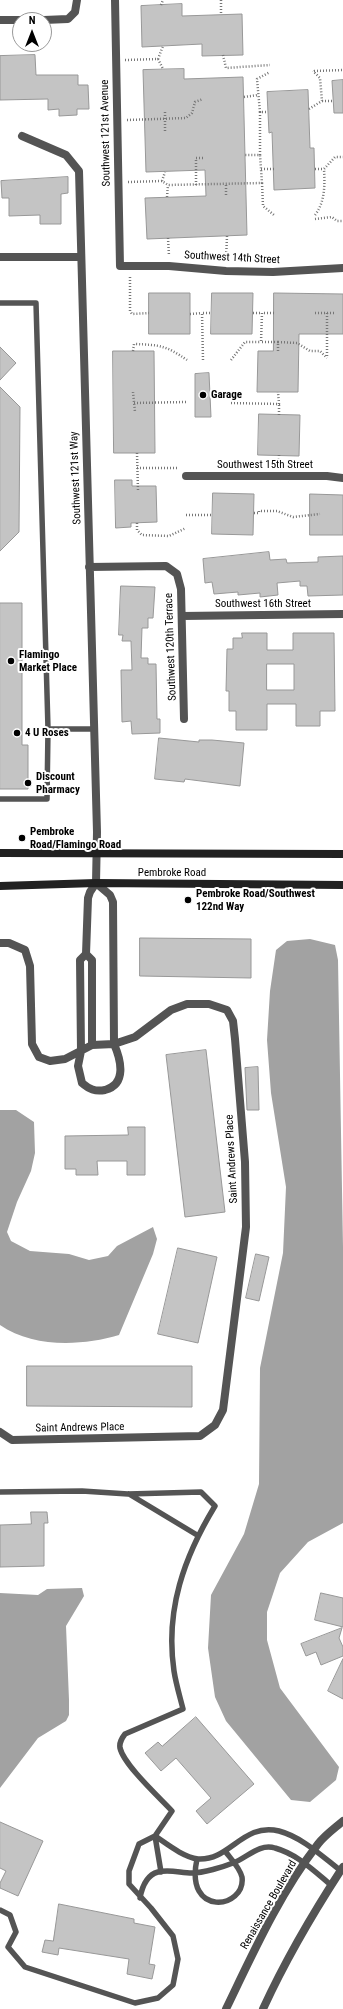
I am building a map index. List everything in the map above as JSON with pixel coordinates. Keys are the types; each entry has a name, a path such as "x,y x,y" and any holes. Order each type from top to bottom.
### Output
{"main road":[{"name":"Pembroke Road","path":"0,853 96,852 343,854"},
{"name":"Pembroke Road","path":"0,886 96,883 343,885"}],"street":[{"path":"52,20 68,19 75,12 77,0"},
{"name":"Southwest 121st Avenue","path":"114,0 120,266"},
{"path":"0,20 12,20"},
{"name":"Southwest 121st Way","path":"22,136 66,155 78,171 94,729 96,883"},
{"path":"0,257 81,257"},
{"name":"Southwest 14th Street","path":"120,266 169,266 226,271 273,272 343,268"},
{"name":"Southwest 15th Street","path":"186,476 327,476 343,478"},
{"name":"Southwest 120th Terrace","path":"89,567 166,566 177,574 181,589 184,719"},
{"name":"Southwest 16th Street","path":"182,616 343,614"},
{"path":"96,883 110,895 113,902 114,1044 121,1064 118,1082 111,1088 100,1091 90,1089 82,1083 78,1066 81,1051 80,960 86,954 88,898 96,883"},
{"name":"Saint Andrews Place","path":"0,942 9,943 25,950 30,966 32,1044 38,1057 50,1061 65,1059 92,1045 114,1044 135,1037 171,1010 187,1004 209,1004 227,1010 233,1021 245,1162 246,1227 223,1410 215,1425 200,1436 12,1440 0,1432"},
{"path":"86,954 92,960 92,1045"},
{"name":"Renaissance Boulevard","path":"226,2009 252,1956 285,1895 319,1843 343,1821"},
{"path":"263,2009 284,1963 342,1869"}],"lane":[{"path":"0,303 36,303 48,729 47,799 0,799"},
{"path":"48,729 94,729"},
{"path":"0,1492 82,1491 128,1494 201,1492 215,1506 197,1535 177,1589 172,1615 174,1671 183,1710 125,1734 120,1740 120,1748 128,1764 172,1811 155,1836 139,1844 129,1871 129,1884 140,1898 151,1908 173,1936 178,1959 173,1985 158,1998 135,2003 25,1967 8,1947 16,1932 10,1916 0,1910"},
{"path":"128,1494 197,1535"},
{"path":"155,1836 176,1850 197,1859 225,1851 244,1836 257,1831 271,1830 280,1832 314,1850 342,1869"},
{"path":"155,1836 161,1872"},
{"path":"140,1898 142,1889 148,1879 161,1872 194,1873 234,1863 263,1848 274,1848 305,1864 331,1885"},
{"path":"197,1859 194,1873 196,1885 204,1898 217,1903 229,1901 239,1890 242,1878 234,1863 225,1851"}],"path":[{"path":"161,5 163,0"},
{"path":"221,0 221,14"},
{"path":"163,46 158,59 163,70"},
{"path":"223,55 226,68 270,65"},
{"path":"115,60 158,59"},
{"path":"322,101 320,78 313,71 343,70"},
{"path":"270,72 257,79 260,112 260,155 263,206 274,215"},
{"path":"244,97 258,95"},
{"path":"116,120 165,120 186,118 192,113 195,102 203,98"},
{"path":"309,109 322,101 333,101"},
{"path":"164,131 165,110"},
{"path":"260,112 268,112"},
{"path":"245,155 260,155"},
{"path":"315,215 322,206 322,196 325,188 324,169 335,157 343,157"},
{"path":"196,185 196,158 204,158"},
{"path":"261,169 274,170"},
{"path":"315,169 324,169"},
{"path":"162,182 165,172"},
{"path":"118,182 162,182 168,185 226,185 262,183"},
{"path":"167,197 168,185"},
{"path":"226,185 226,195"},
{"path":"315,219 332,217 336,221 342,221"},
{"path":"226,271 227,236"},
{"path":"168,238 169,266"},
{"path":"130,266 130,311 132,314 149,314"},
{"path":"202,313 203,360"},
{"path":"190,314 212,313"},
{"path":"261,342 262,313"},
{"path":"253,314 274,313"},
{"path":"231,360 245,342 297,343 310,351 320,351 327,358 327,313"},
{"path":"315,314 335,313"},
{"path":"278,342 278,351"},
{"path":"133,351 134,344 159,345 169,348 187,360"},
{"path":"133,392 135,412"},
{"path":"278,392 279,415"},
{"path":"134,403 186,402"},
{"path":"231,403 279,404"},
{"path":"137,453 138,490"},
{"path":"138,468 181,467"},
{"path":"254,514 259,514 259,511 277,511 293,517 320,514"},
{"path":"186,515 213,515"},
{"path":"137,523 138,530 142,535 169,536 186,528"}],"shaded area":[{"path":"310,939 335,945 338,960 343,1247 343,1523 308,1542 280,1573 267,1612 267,1640 280,1688 339,1767 336,1780 310,1802 291,1800 226,1721 215,1697 208,1648 211,1595 244,1534 259,1484 260,1368 283,1253 286,1187 271,1093 267,1040 270,991 276,950 287,941"},
{"path":"0,1110 16,1110 34,1122 35,1153 31,1171 17,1202 7,1232 11,1241 30,1251 69,1254 89,1260 108,1256 117,1246 153,1227 157,1239 153,1254 119,1335 105,1339 74,1343 58,1343 27,1338 0,1325"},
{"path":"82,1588 84,1596 66,1626 69,1715 66,1721 38,1738 0,1788 0,1593 38,1595 47,1589"}],"building":[{"path":"182,4 182,16 242,14 243,55 202,56 202,44 142,47 141,6"},
{"path":"35,55 36,75 78,75 78,85 88,85 89,109 77,109 77,115 59,116 59,109 48,110 48,99 0,100 0,56"},
{"path":"184,69 184,79 243,77 247,235 147,239 145,198 206,196 205,170 146,172 143,70"},
{"path":"343,80 343,113 334,113 332,81"},
{"path":"308,90 310,148 314,148 315,188 274,190 272,132 269,133 267,92"},
{"path":"68,177 68,193 61,194 61,224 40,224 40,215 9,216 9,198 2,198 1,181"},
{"path":"149,293 190,293 190,334 149,334"},
{"path":"212,293 253,293 252,334 211,334"},
{"path":"274,293 343,294 343,334 299,334 298,392 257,392 258,351 273,351"},
{"path":"0,347 16,363 0,380"},
{"path":"113,351 154,351 155,453 114,453"},
{"name":"Garage","path":"209,373 211,417 195,417 195,374"},
{"path":"0,387 20,407 19,532 0,551"},
{"path":"259,414 300,415 299,456 258,455"},
{"path":"115,480 132,480 132,486 156,486 157,522 131,523 131,527 116,528"},
{"path":"213,493 254,494 253,535 212,534"},
{"path":"310,494 343,495 343,535 310,535"},
{"path":"269,552 270,560 286,559 287,563 318,562 318,557 343,556 343,595 308,596 307,586 300,586 300,581 277,583 278,595 260,597 260,593 238,595 238,592 214,594 212,582 205,583 203,559"},
{"path":"121,586 155,587 153,618 148,618 148,628 142,628 141,658 148,658 148,664 156,664 157,719 160,719 160,733 132,734 131,721 122,722 121,670 132,670 131,641 122,641 123,635 119,635"},
{"name":"Flamingo Market Place","path":"0,603 22,603 22,745 28,745 28,789 0,789"},
{"path":"242,633 267,633 267,650 293,650 293,633 334,633 335,711 320,711 320,726 296,726 296,704 267,704 267,730 236,730 236,711 229,711 229,691 226,691 227,649 233,649 233,638 242,638","holes":["267,664 294,664 294,690 267,690"]},
{"path":"159,738 199,742 199,740 212,740 244,743 240,786 185,779 184,782 155,779"},
{"path":"140,938 251,939 251,978 140,976"},
{"path":"206,1050 225,1212 185,1217 166,1055"},
{"path":"258,1067 259,1110 247,1110 245,1068"},
{"path":"128,1127 145,1127 145,1175 127,1175 127,1161 97,1161 98,1175 76,1175 76,1169 65,1169 65,1136 128,1135"},
{"path":"178,1248 217,1257 198,1343 158,1334"},
{"path":"256,1254 269,1257 259,1301 246,1298"},
{"path":"27,1366 192,1366 192,1407 27,1406"},
{"path":"31,1512 47,1512 48,1523 44,1523 44,1566 0,1567 0,1525 31,1524"},
{"path":"321,1593 343,1598 343,1627 315,1620"},
{"path":"342,1628 339,1638 343,1647 343,1656 321,1665 316,1652 306,1656 301,1644"},
{"path":"343,1659 343,1699 328,1691"},
{"path":"196,1717 254,1784 207,1824 196,1811 211,1798 176,1758 161,1771 145,1753 158,1742 162,1746"},
{"path":"0,1822 43,1841 18,1896 0,1888 0,1883 6,1871 0,1868"},
{"path":"59,1904 134,1919 134,1923 155,1927 149,1964 155,1965 152,1979 127,1974 129,1959 59,1948 58,1955 42,1952 45,1940 53,1941"}],"place":[{"name":"Garage","path":"203,395"},
{"name":"Flamingo Market Place","path":"11,661"},
{"name":"4 U Roses","path":"17,733"},
{"name":"Discount Pharmacy","path":"28,783"},
{"name":"Pembroke Road/Flamingo Road","path":"22,838"},
{"name":"Pembroke Road/Southwest 122nd Way","path":"188,900"}]}
